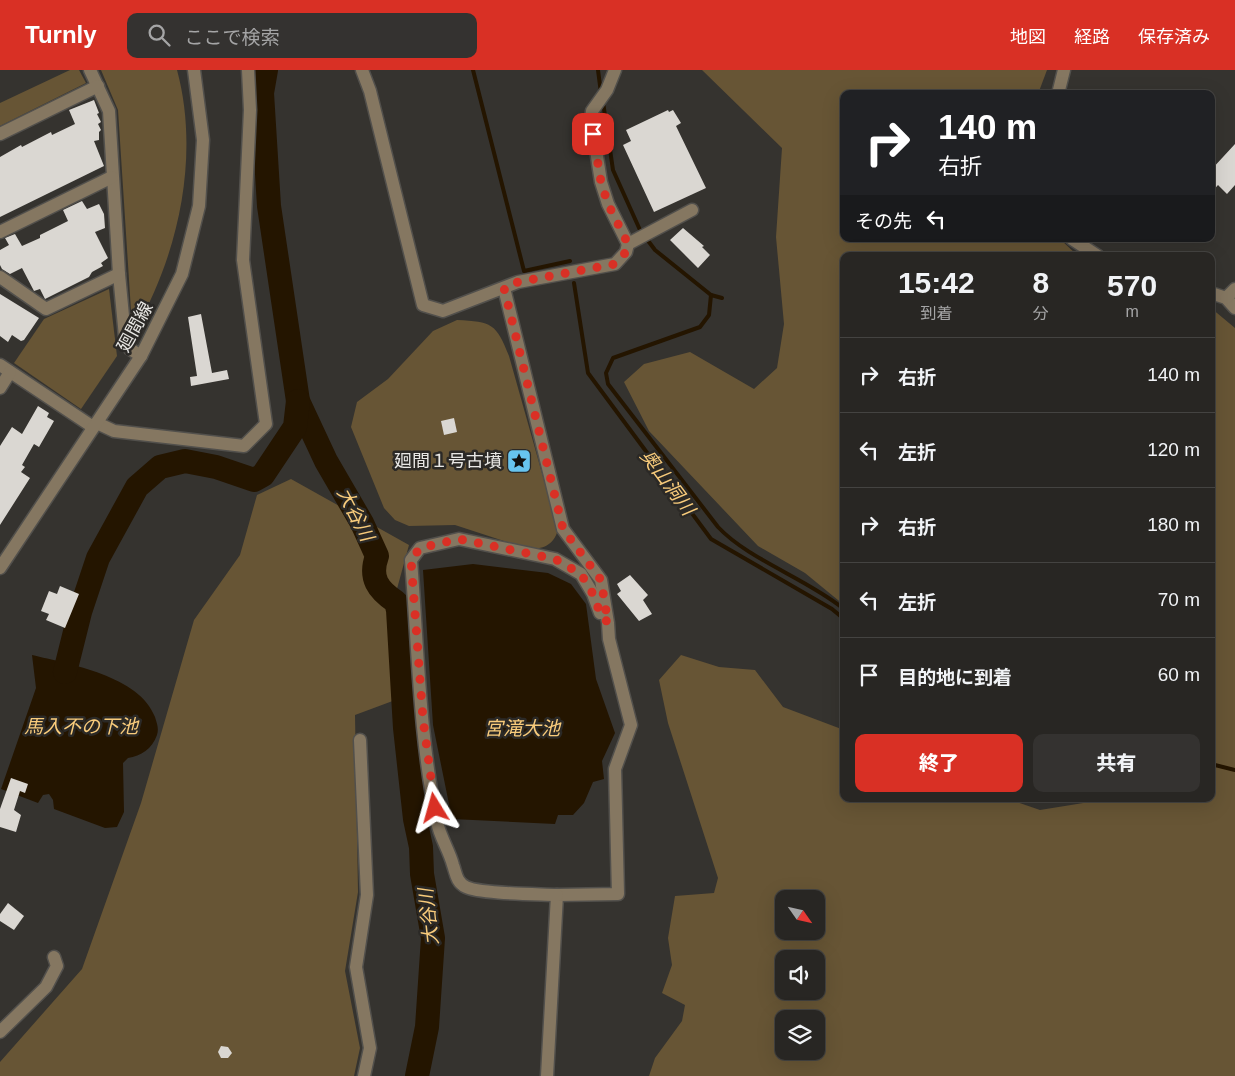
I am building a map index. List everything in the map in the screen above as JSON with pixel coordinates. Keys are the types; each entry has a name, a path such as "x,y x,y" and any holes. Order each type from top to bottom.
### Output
{"street":[{"path":"90,70 109,111 112,177 125,338 130,349 140,356"},
{"name":"廻間線","path":"0,568 140,356 182,274 199,206 203,140 194,70"},
{"path":"0,388 5,369 95,425 114,431 244,446 266,424 243,260 250,110 248,70"},
{"path":"362,70 370,91 423,305 443,311 518,282 615,264 639,238 692,210"},
{"path":"615,70 602,98 592,111 591,118 601,182 608,204 639,238"},
{"path":"1059,90 1064,70"},
{"path":"0,134 98,86"},
{"path":"0,232 112,177"},
{"path":"1077,242 1092,252"},
{"path":"0,277 46,309 119,274"},
{"path":"504,288 563,529 601,580 608,623 609,639 630,725 615,769 618,894 557,895 465,887 456,877 454,865 437,824 428,758 411,560 420,548 459,539 555,559 581,574 593,594 600,613 608,623"},
{"path":"1215,293 1230,294 1235,308"},
{"path":"360,740 367,894 356,967 370,1048 364,1076"},
{"path":"547,1076 557,895"},
{"path":"0,1032 46,987 57,966 54,957"}],"shaded area":[{"path":"70,70 79,70 86,83 0,126 0,103"},
{"path":"101,70 177,70 184,102 185,169 181,203 174,236 164,268 136,328 132,326 118,110"},
{"path":"702,70 1047,70 1040,90 840,90 840,242 1063,242 1074,252 840,252 840,602 805,573 758,546 649,431 624,382 644,364 690,352 754,389 777,368 784,324 776,237 782,148"},
{"path":"109,289 117,356 81,409 14,363 44,319"},
{"path":"1215,311 1235,328 1235,1076 649,1076 655,1058 682,1021 685,1005 662,993 672,965 668,938 675,896 714,893 718,878 668,723 659,680 681,655 719,667 755,670 783,707 840,728 840,802 1017,802 1040,810 1089,802 1215,802"},
{"path":"457,320 478,322 491,326 500,337 509,356 558,530 553,540 547,546 528,549 455,525 409,526 395,520 384,508 351,427 357,402 388,379 433,331"},
{"path":"291,479 409,545 392,607 398,699 355,715 358,892 345,971 360,1048 354,1076 0,1076 0,1062 82,969 141,803 194,620 240,555 257,495"}],"water":[{"name":"宮滝大池","path":"473,564 548,573 571,584 586,604 596,679 615,733 602,761 604,779 593,782 584,803 573,815 558,815 555,824 452,819 433,725 423,570"},
{"name":"馬入不の下池","path":"32,655 83,668 119,682 135,691 147,703 155,717 158,730 152,744 142,754 128,758 123,763 124,812 117,827 105,828 54,809 53,800 49,794 43,795 38,803 1,789 36,688"}],"building":[{"path":"94,100 99,113 97,114 101,122 98,124 101,130 99,132 99,140 94,141 104,166 0,217 0,157 21,145 22,147 51,132 52,135 75,124 69,110"},
{"path":"668,110 669,112 673,110 681,123 676,126 706,188 654,212 623,145 631,141 626,130"},
{"path":"1235,144 1235,185 1227,194 1218,185 1215,188 1215,166"},
{"path":"82,201 87,209 99,204 104,214 105,228 95,232 108,258 101,263 103,266 92,272 89,277 45,299 40,289 34,291 22,268 10,274 2,269 0,265 0,250 9,245 5,238 15,234 22,246 40,238 40,235 68,221 63,210"},
{"path":"683,228 704,246 702,247 710,255 698,268 670,240"},
{"path":"0,294 39,318 24,340 21,341 12,335 8,342 0,336"},
{"path":"201,314 212,373 227,370 229,379 191,386 190,377 197,376 188,317"},
{"path":"38,406 49,413 47,417 54,421 39,447 34,444 22,465 25,467 21,472 30,478 0,525 0,446 12,427 22,434"},
{"path":"454,418 457,432 444,435 441,421"},
{"path":"463,455 465,465 455,468 452,458"},
{"path":"630,575 648,595 643,600 652,614 639,621 617,594 621,591 617,584"},
{"path":"60,586 79,594 65,628 46,620 49,614 41,611 49,591 57,594"},
{"path":"11,778 28,784 25,793 20,791 14,810 21,815 16,832 0,827 0,809"},
{"path":"8,903 24,916 14,930 0,921 0,914"},
{"path":"221,1046 228,1047 232,1053 228,1058 221,1058 218,1052"}],"waterway":[{"name":"大谷川","path":"266,70 262,93 269,206 298,401 326,461 362,523 377,556 374,571 377,583 384,593 396,602 398,610 405,728 415,819 421,847 422,874 433,938 427,1027 417,1076"},
{"name":"奥山洞川","path":"473,70 524,271 570,261"},
{"path":"598,70 601,93"},
{"path":"603,102 613,170 640,230 655,250 711,295 722,298"},
{"name":"奥山洞川","path":"574,283 588,373 711,539 832,609 840,616"},
{"path":"711,295 709,315 700,327 613,358 606,373 608,384 718,527 745,549 813,588 840,606"},
{"path":"65,672 80,612 98,558 137,487 160,467 185,461 216,467 254,480 263,475 295,427 298,401"},
{"name":"奥山洞川","path":"1215,765 1235,770"}],"place":[{"name":"廻間１号古墳","path":"519,461"}],"route":[{"path":"435,808 423,719 411,560 420,548 459,539 555,559 581,574 593,594 600,613 608,623 601,580 563,529 552,492 549,471 504,288 518,282 615,264 621,260 626,252 628,244 608,204 601,182 593,134"}]}
